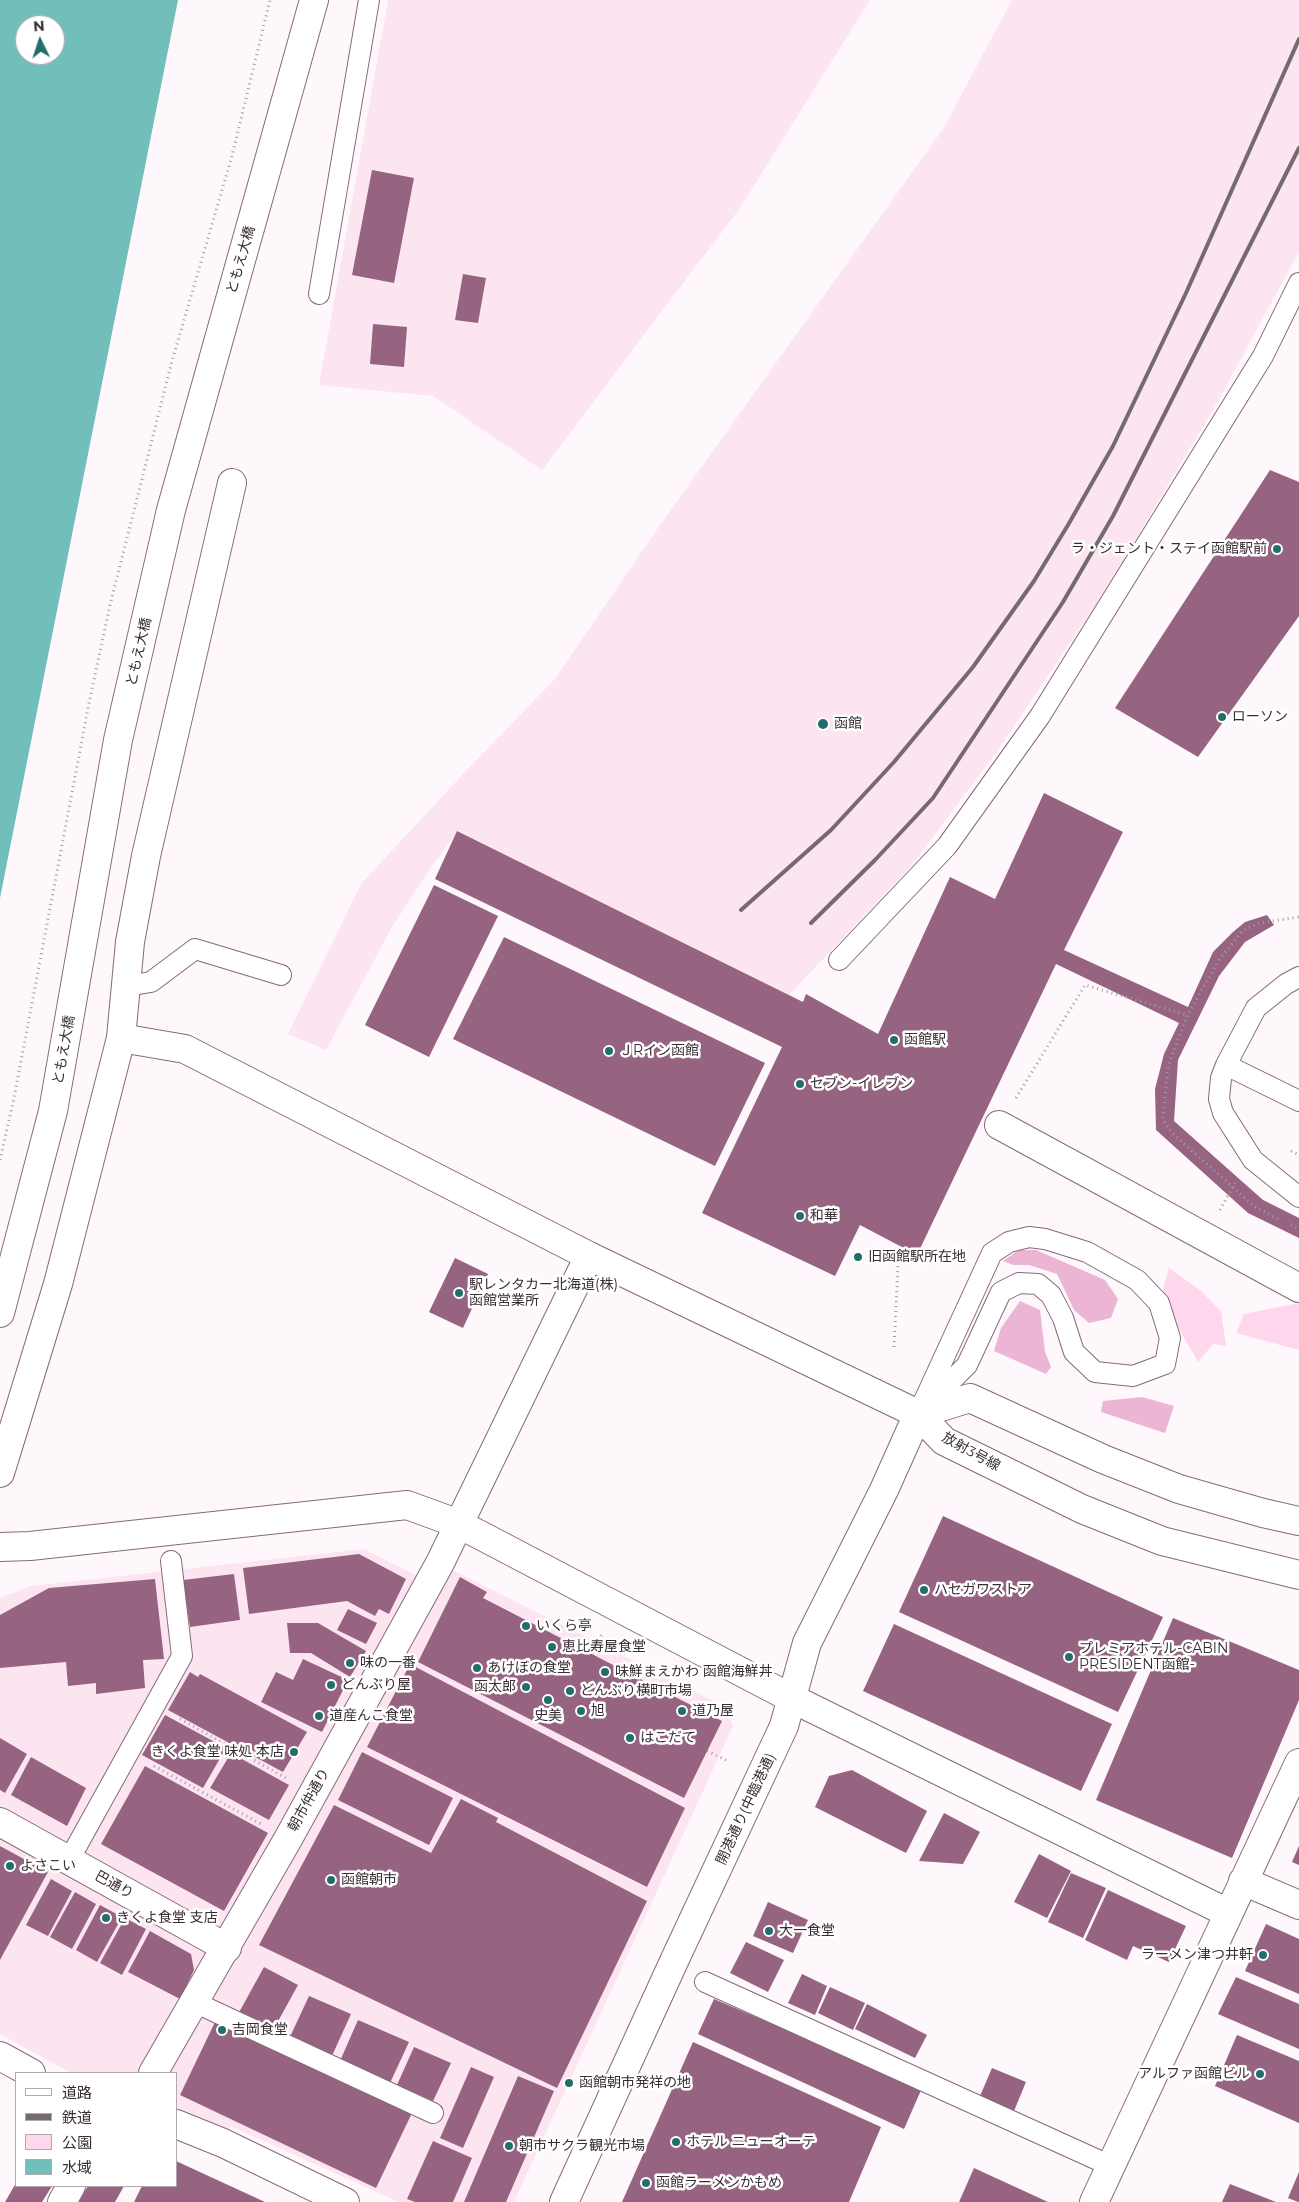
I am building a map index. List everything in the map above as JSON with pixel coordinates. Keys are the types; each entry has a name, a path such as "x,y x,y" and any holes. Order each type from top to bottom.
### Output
{"street":[{"name":"ともえ大橋","path":"0,1312 53,1111 118,740 171,510 314,0"},
{"path":"0,1474 58,1284 121,1038 130,942 146,856 232,483"},
{"path":"121,1038 185,1049 589,1256 918,1414 970,1398 1103,1459 1179,1489 1263,1513 1299,1521"},
{"path":"999,1125 1299,1288"},
{"name":"朝市仲通り","path":"154,2072 214,1964 227,1948 435,1572 589,1256"},
{"name":"放射3号線","path":"918,1414 944,1441 1082,1509 1162,1541 1299,1575"},
{"name":"開港通り(中臨港通)","path":"564,2202 675,1959 771,1756 784,1726 807,1643 884,1490 918,1414"},
{"path":"0,1547 30,1546 407,1504 459,1524 791,1698 1228,1913"},
{"path":"1094,2202 1299,1763"},
{"name":"巴通り","path":"0,1822 227,1948"},
{"path":"1243,1881 1299,1905"},
{"path":"1,2059 29,2072"},
{"path":"178,2125 223,2143 344,2202"},
{"path":"62,2202 70,2187"}],"lane":[{"path":"319,294 370,0"},
{"path":"839,960 947,846 1040,716 1263,356 1299,283"},
{"path":"126,986 151,982 195,950 281,975"},
{"path":"1299,977 1286,984 1256,1008 1226,1065 1221,1078 1219,1099 1224,1113 1253,1160 1299,1197"},
{"path":"1226,1065 1299,1101"},
{"path":"1028,1237 1045,1238 1087,1252 1137,1280 1159,1303 1170,1338 1165,1364 1133,1376 1095,1372 1074,1352 1062,1318 1051,1295 1038,1284 1019,1283 1001,1292 967,1365 918,1414 992,1253 1009,1242 1028,1237"},
{"path":"69,1860 182,1656 171,1560"},
{"path":"705,1982 1111,2166"},
{"path":"194,2002 433,2113"}],"path":[{"path":"999,1125 1085,985 1188,1015"},
{"path":"894,1347 898,1266"},
{"path":"592,1654 602,1634"},
{"path":"155,1706 313,1793"},
{"path":"708,1751 728,1761"},
{"path":"129,1753 288,1839"}],"shaded area":[{"path":"388,0 870,0 740,208 542,470 433,396 319,385"},
{"path":"1012,0 1299,0 1299,252 1213,410 1101,597 996,753 911,866 789,995 458,831 425,876 392,927 326,1050 288,1034 361,884 463,774 555,679 658,528 943,129"},
{"path":"1019,1250 1036,1250 1105,1280 1118,1299 1111,1318 1089,1323 1074,1310 1057,1274 1029,1265 1013,1265 1003,1261"},
{"path":"1020,1301 1040,1310 1045,1352 1051,1367 1046,1374 994,1351 1001,1328"},
{"path":"1142,1397 1174,1406 1165,1433 1101,1412 1103,1401"},
{"name":"函館朝市","path":"364,1549 415,1575 453,1570 725,1707 733,1726 514,2202 399,2202 230,2126 225,2135 178,2115 178,2072 69,2072 0,2034 0,1598 31,1586"}],"green space":[{"path":"1169,1268 1200,1290 1221,1311 1226,1346 1213,1344 1198,1362 1161,1297"},
{"path":"1299,1303 1299,1350 1236,1333 1244,1314"}],"water":[{"path":"0,0 178,0 0,898"}],"building":[{"path":"372,170 414,178 394,283 352,275"},
{"path":"463,274 486,278 478,323 455,320"},
{"path":"373,324 407,327 404,367 370,364"},
{"path":"1270,470 1299,482 1299,616 1198,757 1115,708"},
{"name":"函館駅","path":"1044,793 1123,832 1064,950 1188,1007 1213,952 1233,932 1245,922 1267,915 1274,925 1245,942 1219,976 1178,1060 1174,1121 1263,1200 1299,1218 1299,1238 1248,1213 1156,1130 1155,1089 1164,1054 1179,1023 1056,964 917,1255 860,1225 835,1276 702,1213 782,1047 435,879 457,831 803,1002 806,994 878,1034 950,877 995,899"},
{"path":"434,885 498,916 429,1057 365,1025"},
{"name":"ＪRイン函館","path":"504,937 765,1063 715,1166 453,1039"},
{"name":"駅レンタカー北海道(株) 函館営業所","path":"455,1258 488,1274 463,1328 429,1312"},
{"path":"943,1516 1163,1617 1118,1712 899,1612"},
{"path":"359,1554 406,1579 389,1614 379,1609 375,1616 347,1601 249,1614 243,1568"},
{"path":"234,1574 240,1620 190,1627 183,1580"},
{"name":"どんぶり横町市場","path":"460,1577 487,1592 483,1598 722,1721 684,1798 418,1662"},
{"path":"155,1579 164,1659 143,1660 145,1688 96,1694 96,1683 68,1686 66,1662 0,1668 0,1615 49,1588"},
{"path":"348,1609 377,1623 366,1644 337,1630"},
{"path":"1173,1618 1299,1670 1299,1700 1232,1858 1096,1800"},
{"path":"287,1623 318,1623 366,1651 350,1677 311,1653 290,1653"},
{"path":"894,1624 1112,1724 1081,1791 863,1691"},
{"path":"303,1659 348,1680 322,1732 261,1702 276,1672 293,1680"},
{"path":"410,1664 685,1808 647,1887 367,1747"},
{"path":"190,1672 198,1677 200,1674 307,1732 283,1772 168,1710"},
{"path":"165,1715 226,1748 203,1788 142,1755"},
{"path":"0,1738 27,1754 5,1793 0,1790"},
{"path":"362,1752 453,1798 429,1845 338,1800"},
{"path":"231,1753 289,1785 269,1820 210,1788"},
{"path":"31,1757 86,1788 67,1826 11,1795"},
{"path":"145,1766 268,1833 224,1911 101,1844"},
{"path":"852,1770 927,1811 906,1853 815,1807 829,1776"},
{"path":"461,1799 498,1818 496,1822 647,1901 557,2088 259,1945 334,1805 431,1853"},
{"path":"944,1813 980,1832 963,1864 919,1861"},
{"path":"0,1846 48,1872 0,1960"},
{"path":"1299,1846 1299,1865 1292,1862"},
{"path":"1039,1854 1071,1871 1047,1918 1014,1902"},
{"path":"1071,1873 1106,1888 1083,1938 1048,1922"},
{"path":"51,1879 72,1891 48,1936 26,1925"},
{"path":"1108,1890 1186,1926 1169,1962 1133,1946 1127,1960 1085,1940"},
{"path":"75,1892 96,1904 72,1949 50,1937"},
{"path":"768,1902 808,1920 793,1953 753,1936"},
{"path":"100,1905 122,1917 97,1962 76,1950"},
{"path":"125,1918 146,1929 122,1975 100,1963"},
{"path":"1266,1924 1299,1939 1299,1994 1245,1971"},
{"path":"150,1931 191,1954 194,1970 180,1999 128,1972"},
{"path":"746,1942 784,1960 768,1992 730,1973"},
{"path":"264,1967 298,1985 271,2034 237,2016"},
{"path":"802,1974 827,1986 815,2015 788,2003"},
{"path":"1236,1977 1299,2004 1299,2049 1218,2014"},
{"path":"830,1987 865,2003 853,2030 818,2013"},
{"path":"309,1996 351,2014 331,2058 289,2039"},
{"path":"714,1999 922,2088 904,2129 698,2034"},
{"path":"867,2004 927,2035 915,2058 855,2029"},
{"path":"216,2020 412,2113 376,2188 180,2095"},
{"path":"358,2020 409,2042 390,2083 340,2061"},
{"name":"アルファ函館ビル","path":"1237,2035 1299,2061 1299,2123 1215,2086"},
{"path":"693,2042 881,2127 849,2202 622,2202"},
{"path":"414,2047 451,2063 433,2101 397,2085"},
{"path":"471,2067 494,2077 463,2148 440,2138"},
{"path":"992,2068 1026,2082 1014,2111 980,2096"},
{"name":"朝市サクラ観光市場","path":"518,2076 554,2091 506,2202 464,2202"},
{"path":"433,2141 472,2158 453,2202 415,2202 407,2199"},
{"path":"178,2162 265,2202 134,2202 142,2187 178,2187"},
{"path":"974,2168 1048,2202 959,2202"},
{"path":"1299,2172 1299,2202 1298,2202 1288,2198"},
{"path":"1230,2184 1276,2202 1222,2202"},
{"path":"15,2185 15,2187 51,2187 42,2202 5,2202"},
{"path":"87,2187 123,2187 115,2202 78,2202"}],"railway":[{"path":"741,910 831,830 894,762 973,667 1034,581 1113,446 1186,293 1299,39"},
{"path":"811,923 875,860 933,798 1063,602 1113,516 1299,148"}],"place":[{"name":"ラ・ジェント・ステイ函館駅前","path":"1277,549"},
{"name":"ローソン","path":"1222,717"},
{"name":"函館","path":"823,724"},
{"name":"函館駅","path":"894,1040"},
{"name":"ＪRイン函館","path":"609,1051"},
{"name":"セブン-イレブン","path":"800,1084"},
{"name":"和華","path":"800,1216"},
{"name":"旧函館駅所在地","path":"858,1257"},
{"name":"駅レンタカー北海道(株) 函館営業所","path":"459,1293"},
{"name":"ハセガワストア","path":"924,1590"},
{"name":"いくら亭","path":"526,1626"},
{"name":"恵比寿屋食堂","path":"552,1647"},
{"name":"プレミアホテル-CABIN PRESIDENT函館-","path":"1069,1657"},
{"name":"味の一番","path":"350,1663"},
{"name":"あけぼの食堂","path":"477,1668"},
{"name":"味鮮まえかわ 函館海鮮丼","path":"605,1672"},
{"name":"どんぶり屋","path":"331,1685"},
{"name":"函太郎","path":"526,1687"},
{"name":"どんぶり横町市場","path":"570,1691"},
{"name":"史美","path":"548,1700"},
{"name":"旭","path":"581,1711"},
{"name":"道乃屋","path":"682,1711"},
{"name":"道産んこ食堂","path":"319,1716"},
{"name":"はこだて","path":"630,1738"},
{"name":"きくよ食堂 味処 本店","path":"294,1752"},
{"name":"よさこい","path":"10,1866"},
{"name":"函館朝市","path":"331,1880"},
{"name":"きくよ食堂 支店","path":"106,1918"},
{"name":"大一食堂","path":"769,1931"},
{"name":"ラーメン津つ井軒","path":"1263,1955"},
{"name":"吉岡食堂","path":"222,2030"},
{"name":"アルファ函館ビル","path":"1260,2074"},
{"name":"函館朝市発祥の地","path":"569,2083"},
{"name":"ホテル ニューオーテ","path":"676,2142"},
{"name":"朝市サクラ観光市場","path":"509,2146"},
{"name":"函館ラーメンかもめ","path":"646,2183"}]}
